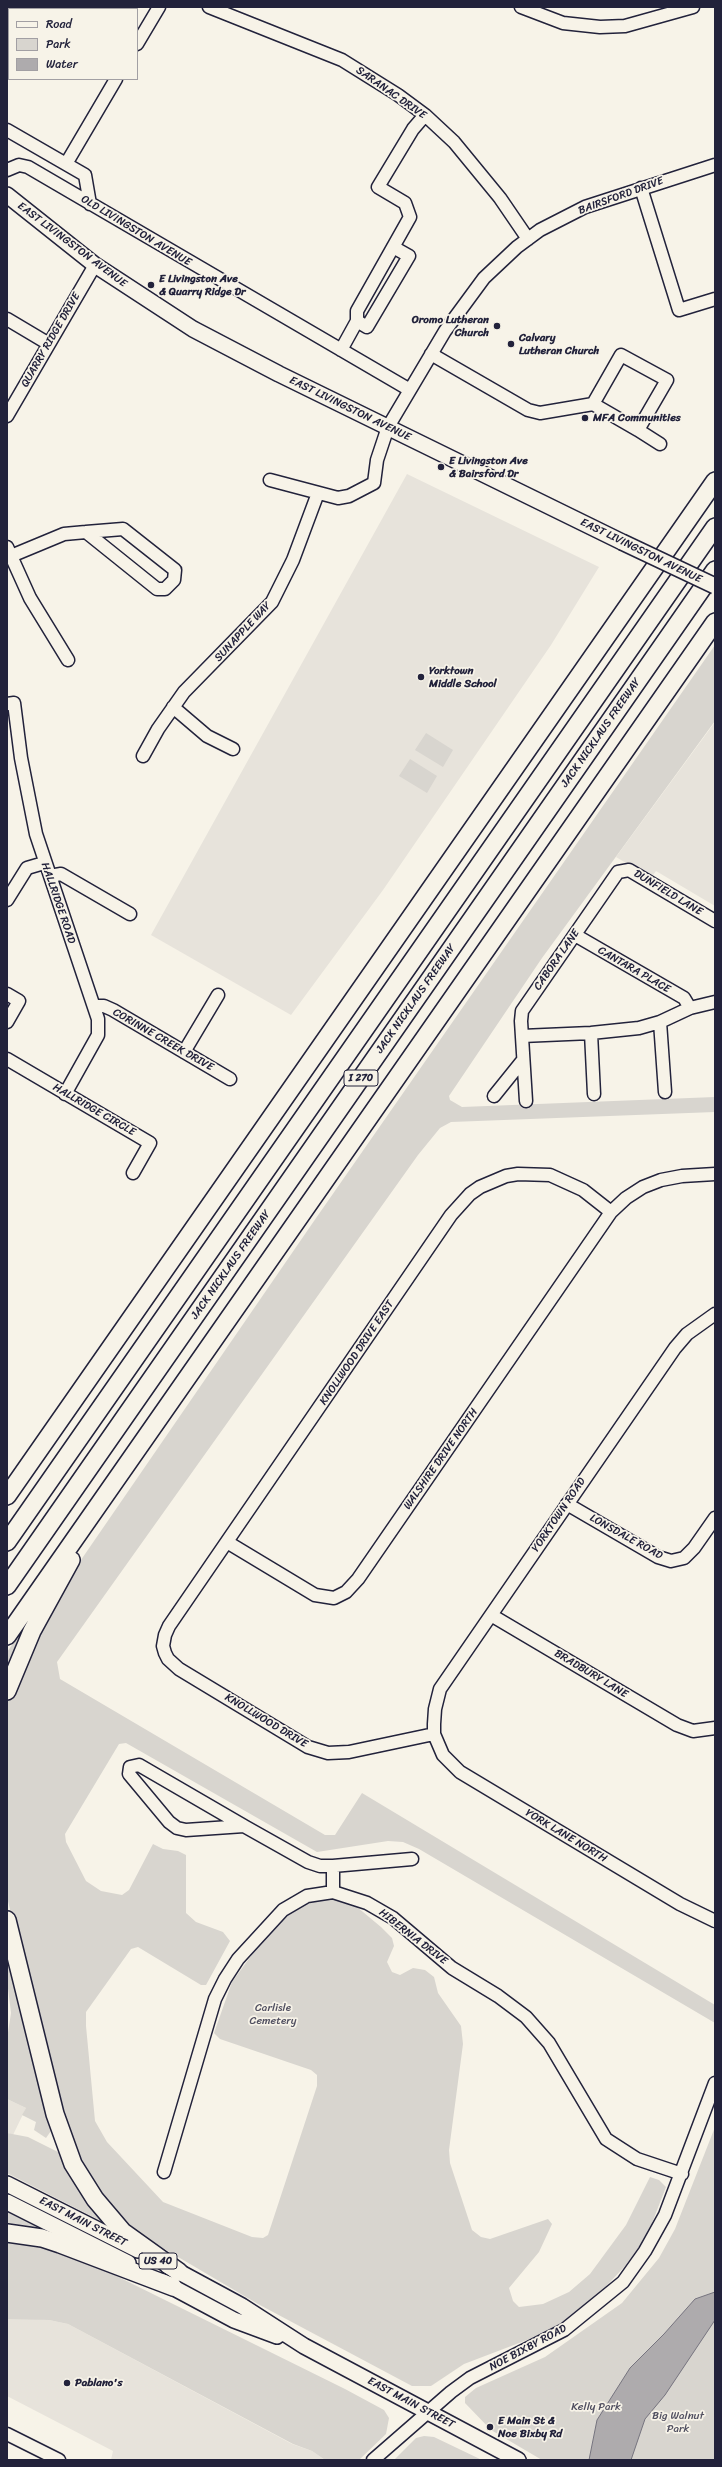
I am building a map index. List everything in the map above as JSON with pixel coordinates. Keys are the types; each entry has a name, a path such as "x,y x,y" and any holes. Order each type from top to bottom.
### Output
{"highway":[{"path":"7,1496 715,481"},
{"name":"I 270","path":"7,1542 715,527"},
{"name":"JACK NICKLAUS FREEWAY","path":"7,1586 715,570"},
{"path":"7,1636 715,622"},
{"path":"7,1480 38,1452"},
{"path":"7,1691 32,1631 108,1491"},
{"path":"7,1920 55,2114 73,2164 95,2199 123,2232 176,2280"},
{"path":"7,2233 42,2238 176,2280"}],"main road":[{"name":"EAST LIVINGSTON AVENUE","path":"7,195 95,265 153,304 236,353 715,586"},
{"name":"EAST MAIN STREET","path":"7,2184 176,2280"},
{"name":"EAST MAIN STREET","path":"7,2202 176,2280 242,2306 304,2346 518,2460"}],"street":[{"path":"138,42 159,7"},
{"name":"SARANAC DRIVE","path":"209,7 342,60 381,84 425,115 454,142 500,198 528,239"},
{"path":"521,7 563,23 600,28 626,26 693,7"},
{"path":"66,164 115,80"},
{"path":"341,350 357,321 357,311 410,217 405,203 378,187 413,129 425,115"},
{"path":"7,130 85,175 90,204"},
{"name":"OLD LIVINGSTON AVENUE","path":"7,170 19,165 28,167 410,390"},
{"name":"BAIRSFORD DRIVE","path":"318,493 338,498 349,496 374,483 376,460 388,427 431,354 455,316 484,278 528,239 584,207 715,165"},
{"path":"641,188 679,310 715,299"},
{"path":"357,321 367,327 409,256 393,247"},
{"name":"QUARRY RIDGE DRIVE","path":"7,416 95,265"},
{"path":"7,319 49,344"},
{"path":"431,354 534,412 546,412 593,404 660,444"},
{"path":"593,404 621,355 667,380 638,430"},
{"path":"270,480 318,493"},
{"name":"SUNAPPLE WAY","path":"143,756 184,692 272,602 293,560 318,493"},
{"path":"68,660 30,598 9,552 64,534 86,532 123,529 175,570 174,580 165,589 157,589 86,532"},
{"name":"HALLRIDGE ROAD","path":"10,703 27,794 44,863 50,876 98,1019 98,1035 65,1094"},
{"path":"173,708 206,736 233,749"},
{"path":"7,900 27,868 44,863"},
{"name":"DUNFIELD LANE","path":"621,870 629,870 715,921"},
{"name":"CABORA LANE","path":"526,1101 522,1011 621,870"},
{"path":"50,876 61,874 130,914"},
{"name":"CANTARA PLACE","path":"575,935 684,998 690,1008"},
{"path":"7,994 19,1001 7,1022"},
{"path":"184,1052 218,995"},
{"path":"522,1036 626,1030 660,1022 690,1008 715,1002"},
{"name":"CORINNE CREEK DRIVE","path":"94,1006 104,1006 113,1010 230,1079"},
{"path":"660,1022 664,1092"},
{"path":"591,1033 594,1094"},
{"name":"HALLRIDGE CIRCLE","path":"7,1059 150,1143 133,1173"},
{"path":"494,1096 523,1060"},
{"name":"KNOLLWOOD DRIVE EAST","path":"163,1646 169,1626 451,1215 470,1194 480,1187 506,1176 518,1174 550,1175 583,1190 611,1212"},
{"name":"WALSHIRE DRIVE NORTH","path":"227,1542 321,1597 334,1598 351,1588 611,1212 626,1198 643,1187 661,1180 682,1176 715,1174"},
{"name":"YORKTOWN ROAD","path":"434,1734 435,1708 440,1689 675,1348 687,1334 715,1314"},
{"name":"LONSDALE ROAD","path":"567,1504 658,1558 671,1561 684,1558 694,1548 715,1518"},
{"name":"BRADBURY LANE","path":"491,1615 677,1725 693,1731 715,1728"},
{"name":"KNOLLWOOD DRIVE","path":"163,1646 168,1659 179,1669 308,1747 328,1753 349,1752 434,1734"},
{"name":"YORK LANE NORTH","path":"434,1734 443,1755 460,1772 680,1904 715,1921"},
{"path":"244,1826 186,1830 177,1828 169,1822 128,1771 130,1767 139,1765 308,1862 320,1866 412,1859"},
{"path":"333,1866 333,1892"},
{"name":"HIBERNIA DRIVE","path":"164,2172 216,1999 225,1978 238,1958 283,1910 307,1896 333,1892 367,1903 393,1918 452,1968 498,1996 526,2017 548,2043 606,2139 637,2159 682,2174"},
{"name":"NOE BIXBY ROAD","path":"373,2460 428,2411 470,2378 564,2330 611,2293 632,2270 654,2236 682,2174 715,2083"},
{"path":"7,2434 59,2460"}],"shaded area":[{"path":"407,474 599,567 551,645 383,890 291,1015 151,935"},
{"path":"715,722 715,906 656,871 651,878 616,857"},
{"path":"7,2099 26,2108 13,2135 7,2133"},
{"path":"11,2317 49,2320 68,2324 292,2444 312,2451 325,2460 111,2460 113,2451 7,2396 7,2319"}],"green space":[{"name":"Carlisle Cemetery","path":"715,645 715,721 542,958 449,1096 450,1100 462,1107 715,1097 715,1112 451,1122 440,1128 418,1155 57,1662 60,1679 325,1835 335,1835 362,1793 715,2005 715,2023 419,1849 403,1842 388,1841 317,1852 126,1743 119,1744 65,1834 66,1842 86,1881 101,1891 122,1895 129,1890 153,1844 163,1849 178,1851 186,1855 186,1913 196,1922 223,1932 230,1941 206,1985 201,1985 138,1947 131,1949 86,2012 95,2121 107,2142 163,2202 252,2237 263,2238 268,2235 317,2086 317,2075 311,2070 220,2039 214,2033 232,1982 270,1930 298,1904 315,1899 340,1900 357,1907 381,1927 392,1938 394,1946 387,1962 392,1972 400,1975 413,1968 425,1970 434,1977 438,1993 461,2026 463,2044 449,2150 450,2163 472,2230 481,2237 490,2239 548,2219 552,2224 539,2252 509,2288 513,2301 519,2307 543,2304 569,2292 590,2274 626,2225 650,2177 659,2180 666,2187 652,2223 639,2247 625,2266 598,2295 564,2322 548,2332 464,2364 431,2386 412,2386 258,2304 139,2234 122,2221 83,2173 60,2114 7,1897 7,1691 61,1589 314,1221"},
{"path":"426,733 453,750 443,767 415,750"},
{"path":"410,759 437,776 427,793 399,776"},
{"path":"28,1622 29,1623 7,1664 7,1652"},
{"path":"7,1941 53,2128 46,2138 34,2130 36,2122 22,2115 26,2108 7,2099 7,2039 11,2013 7,1980"},
{"path":"715,2127 715,2460 542,2460 491,2430 465,2403 465,2397 476,2388 545,2357 622,2303 659,2258 675,2229"},
{"path":"7,2133 28,2137 62,2154 105,2223 7,2173"},
{"path":"7,2211 46,2231 7,2229"},
{"path":"7,2240 26,2241 78,2257 345,2389 384,2410 389,2418 386,2434 359,2460 325,2460 312,2451 293,2444 68,2324 49,2320 7,2319"},
{"path":"424,2436 434,2437 482,2460 394,2460 416,2438"}],"water":[{"path":"715,2292 715,2320 665,2395 645,2419 631,2460 589,2460 597,2420 630,2368 664,2334 695,2299"}],"place":[{"name":"E Livingston Ave & Quarry Ridge Dr","path":"151,285"},
{"name":"Oromo Lutheran Church","path":"497,326"},
{"name":"Calvary Lutheran Church","path":"511,344"},
{"name":"MFA Communities","path":"585,418"},
{"name":"E Livingston Ave & Bairsford Dr","path":"441,467"},
{"name":"Yorktown Middle School","path":"421,677"},
{"name":"Pablano's","path":"67,2383"},
{"name":"E Main St & Noe Bixby Rd","path":"490,2427"}],"park label":[{"name":"Kelly Park","path":"596,2407"},
{"name":"Big Walnut Park","path":"678,2422"}]}
